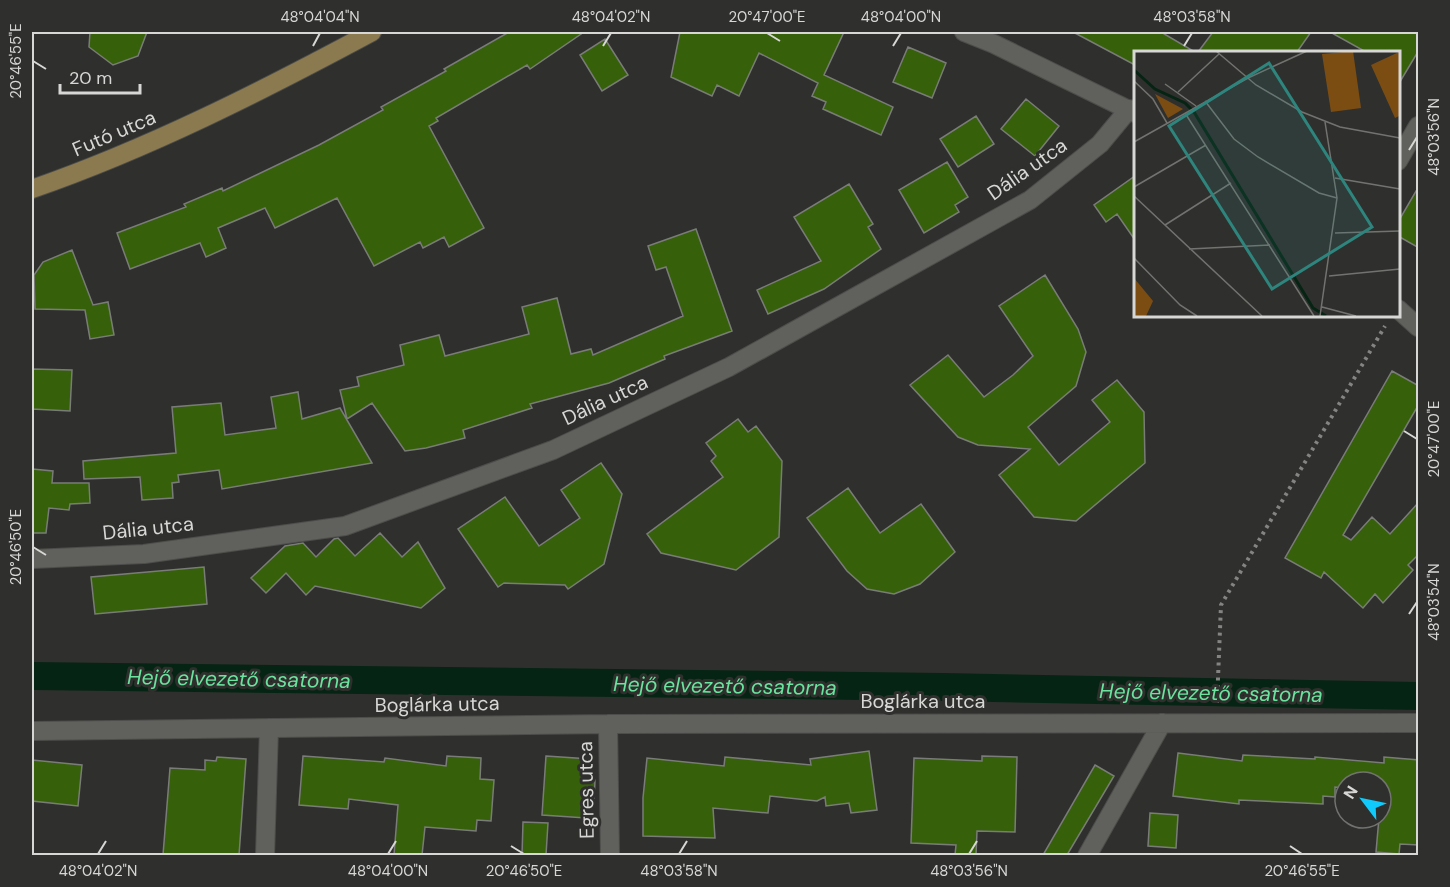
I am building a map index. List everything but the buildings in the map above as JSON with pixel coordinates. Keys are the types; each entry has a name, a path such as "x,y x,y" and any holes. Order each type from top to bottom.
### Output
{"main road":[{"name":"Futó utca","path":"32,189 86,170 187,126 317,62 372,32"}],"street":[{"path":"964,32 1000,38 1132,111"},
{"name":"Dália utca","path":"32,559 144,554 345,526 553,450 729,367 1030,200 1100,144 1132,111"},
{"path":"1399,160 1419,126"},
{"path":"1399,310 1419,327"},
{"path":"1087,855 1162,723"},
{"name":"Boglárka utca","path":"32,731 608,724 1419,723"},
{"name":"Egres utca","path":"608,724 610,855"},
{"path":"265,855 269,728"}],"path":[{"path":"1216,722 1221,605 1385,325"}],"waterway":[{"name":"Hejő elvezető csatorna","path":"32,676 943,687 1418,696"}]}
